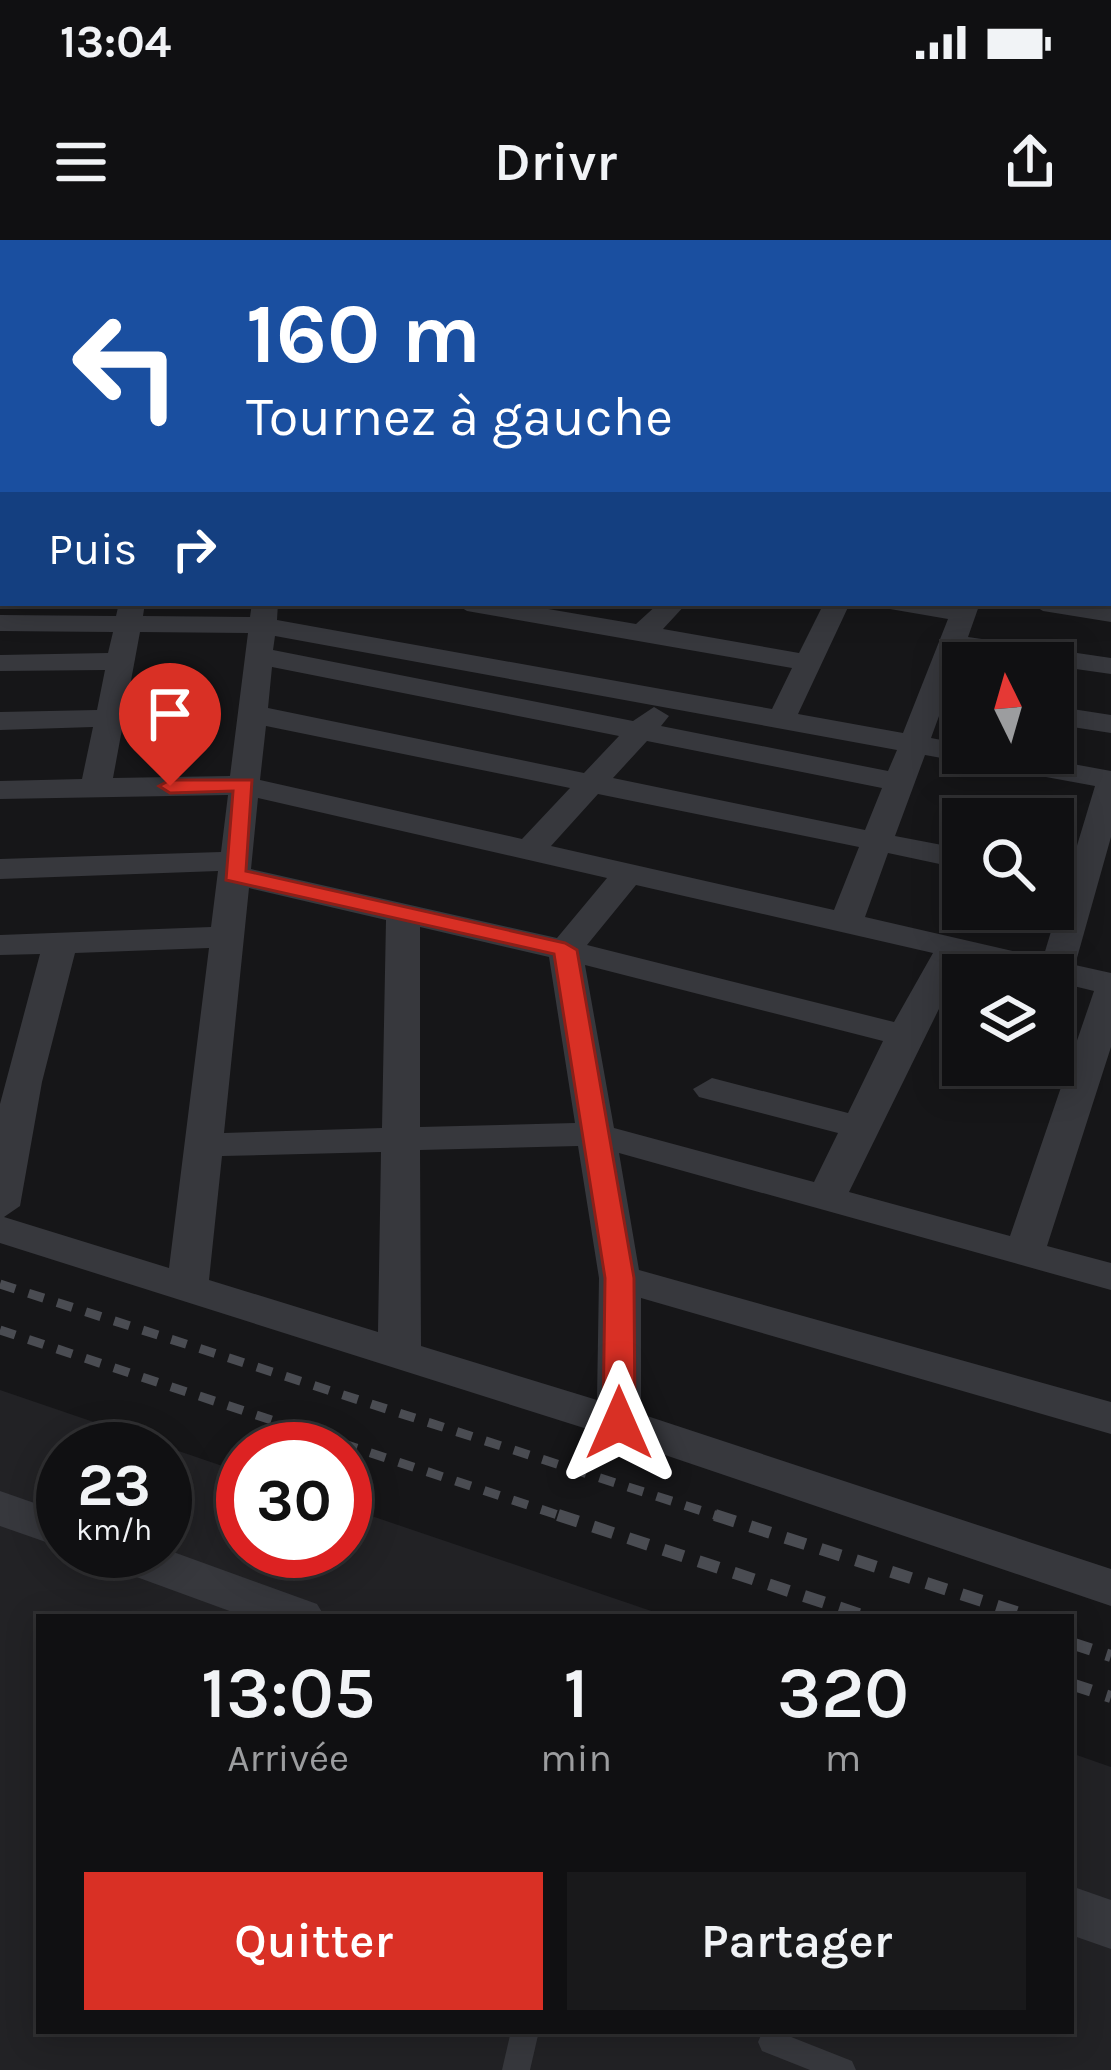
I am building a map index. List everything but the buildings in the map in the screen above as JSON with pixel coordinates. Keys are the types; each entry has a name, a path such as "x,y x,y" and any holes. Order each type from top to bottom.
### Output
{"street":[{"path":"641,634 671,606"},
{"path":"781,720 836,606"},
{"path":"1062,606 1111,614"},
{"path":"468,663 533,608 641,634 810,663"},
{"path":"953,642 965,608"},
{"path":"9,623 130,614 262,628 1111,782 1061,954"},
{"path":"96,788 130,614"},
{"path":"187,1291 262,628"},
{"path":"262,628 640,731 899,782"},
{"path":"0,663 122,661"},
{"path":"1074,661 1111,666"},
{"path":"846,923 942,670"},
{"path":"932,697 942,698"},
{"path":"529,850 670,700"},
{"path":"252,713 942,855"},
{"path":"0,721 112,718"},
{"path":"1074,718 1111,724"},
{"path":"0,790 244,785 980,954"},
{"path":"0,869 235,868 403,914 904,1035"},
{"path":"619,1423 620,1278 565,950 629,873"},
{"path":"399,1356 403,914"},
{"path":"0,945 227,937"},
{"path":"0,1206 15,1066 60,943"},
{"path":"826,1199 904,1035 953,948"},
{"path":"1025,1252 1111,988 1074,977"},
{"path":"712,1089 858,1127"},
{"path":"203,1145 593,1134 1111,1276"},
{"path":"0,1229 619,1423 1111,1588"},
{"path":"620,1278 1111,1418"},
{"path":"0,1508 36,1521"},
{"path":"192,1578 292,1614"},
{"path":"1074,1911 1111,1925"}],"lane":[{"path":"517,2070 524,2034"},
{"path":"772,2042 842,2070"}],"shaded area":[{"path":"0,1390 94,1422 36,1422 36,1578 192,1578 192,1456 216,1464 216,1578 372,1578 372,1516 660,1614 36,1614 36,2034 1074,2034 1074,1754 1111,1767 1111,2070 0,2070"}],"railway":[{"path":"0,1284 724,1518"},
{"path":"0,1330 567,1518"},
{"path":"558,1515 859,1614"},
{"path":"715,1515 1023,1614"},
{"path":"1074,1644 1111,1656"},
{"path":"1074,1685 1111,1697"}],"route":[{"path":"170,786 244,785 234,875 565,950 620,1278 619,1423"}]}
